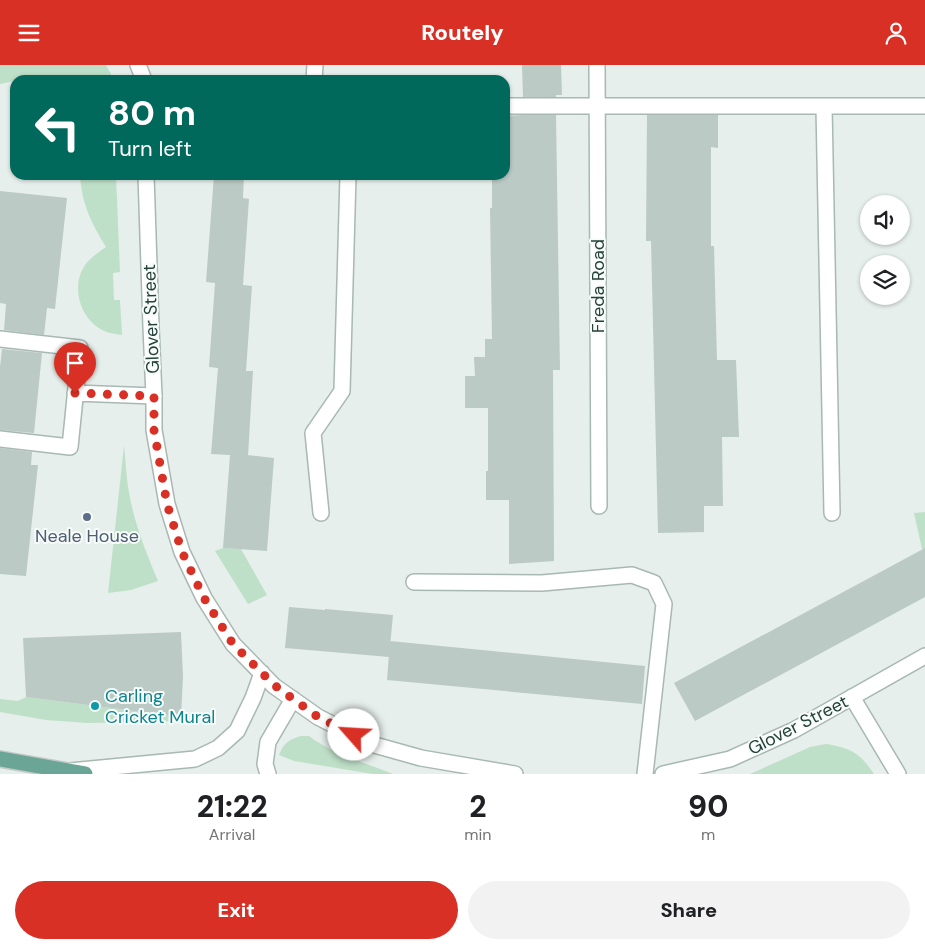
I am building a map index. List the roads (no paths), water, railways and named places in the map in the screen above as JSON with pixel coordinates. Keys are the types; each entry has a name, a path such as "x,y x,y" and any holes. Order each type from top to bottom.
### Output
{"main road":[{"path":"0,759 85,774"}],"street":[{"name":"Freda Road","path":"597,65 599,506"},
{"path":"510,106 925,106"},
{"path":"824,107 832,513"},
{"name":"Glover Street","path":"146,180 154,430 167,504 182,552 204,598 233,644 274,685 318,717 371,744 421,758 515,774"},
{"path":"321,513 313,433 342,391 348,180"},
{"path":"0,339 80,348 70,447 0,439"},
{"path":"75,393 154,396"},
{"path":"414,582 542,583 632,575 654,583 664,604 646,774"},
{"name":"Glover Street","path":"663,774 730,759 794,730 925,656"},
{"path":"68,771 195,759 218,748 237,731 253,698 262,673"},
{"path":"852,697 898,774"},
{"path":"268,774 265,764 268,742 293,699"}],"place":[{"name":"Neale House","path":"87,517"},
{"name":"Carling Cricket Mural","path":"95,706"}]}
